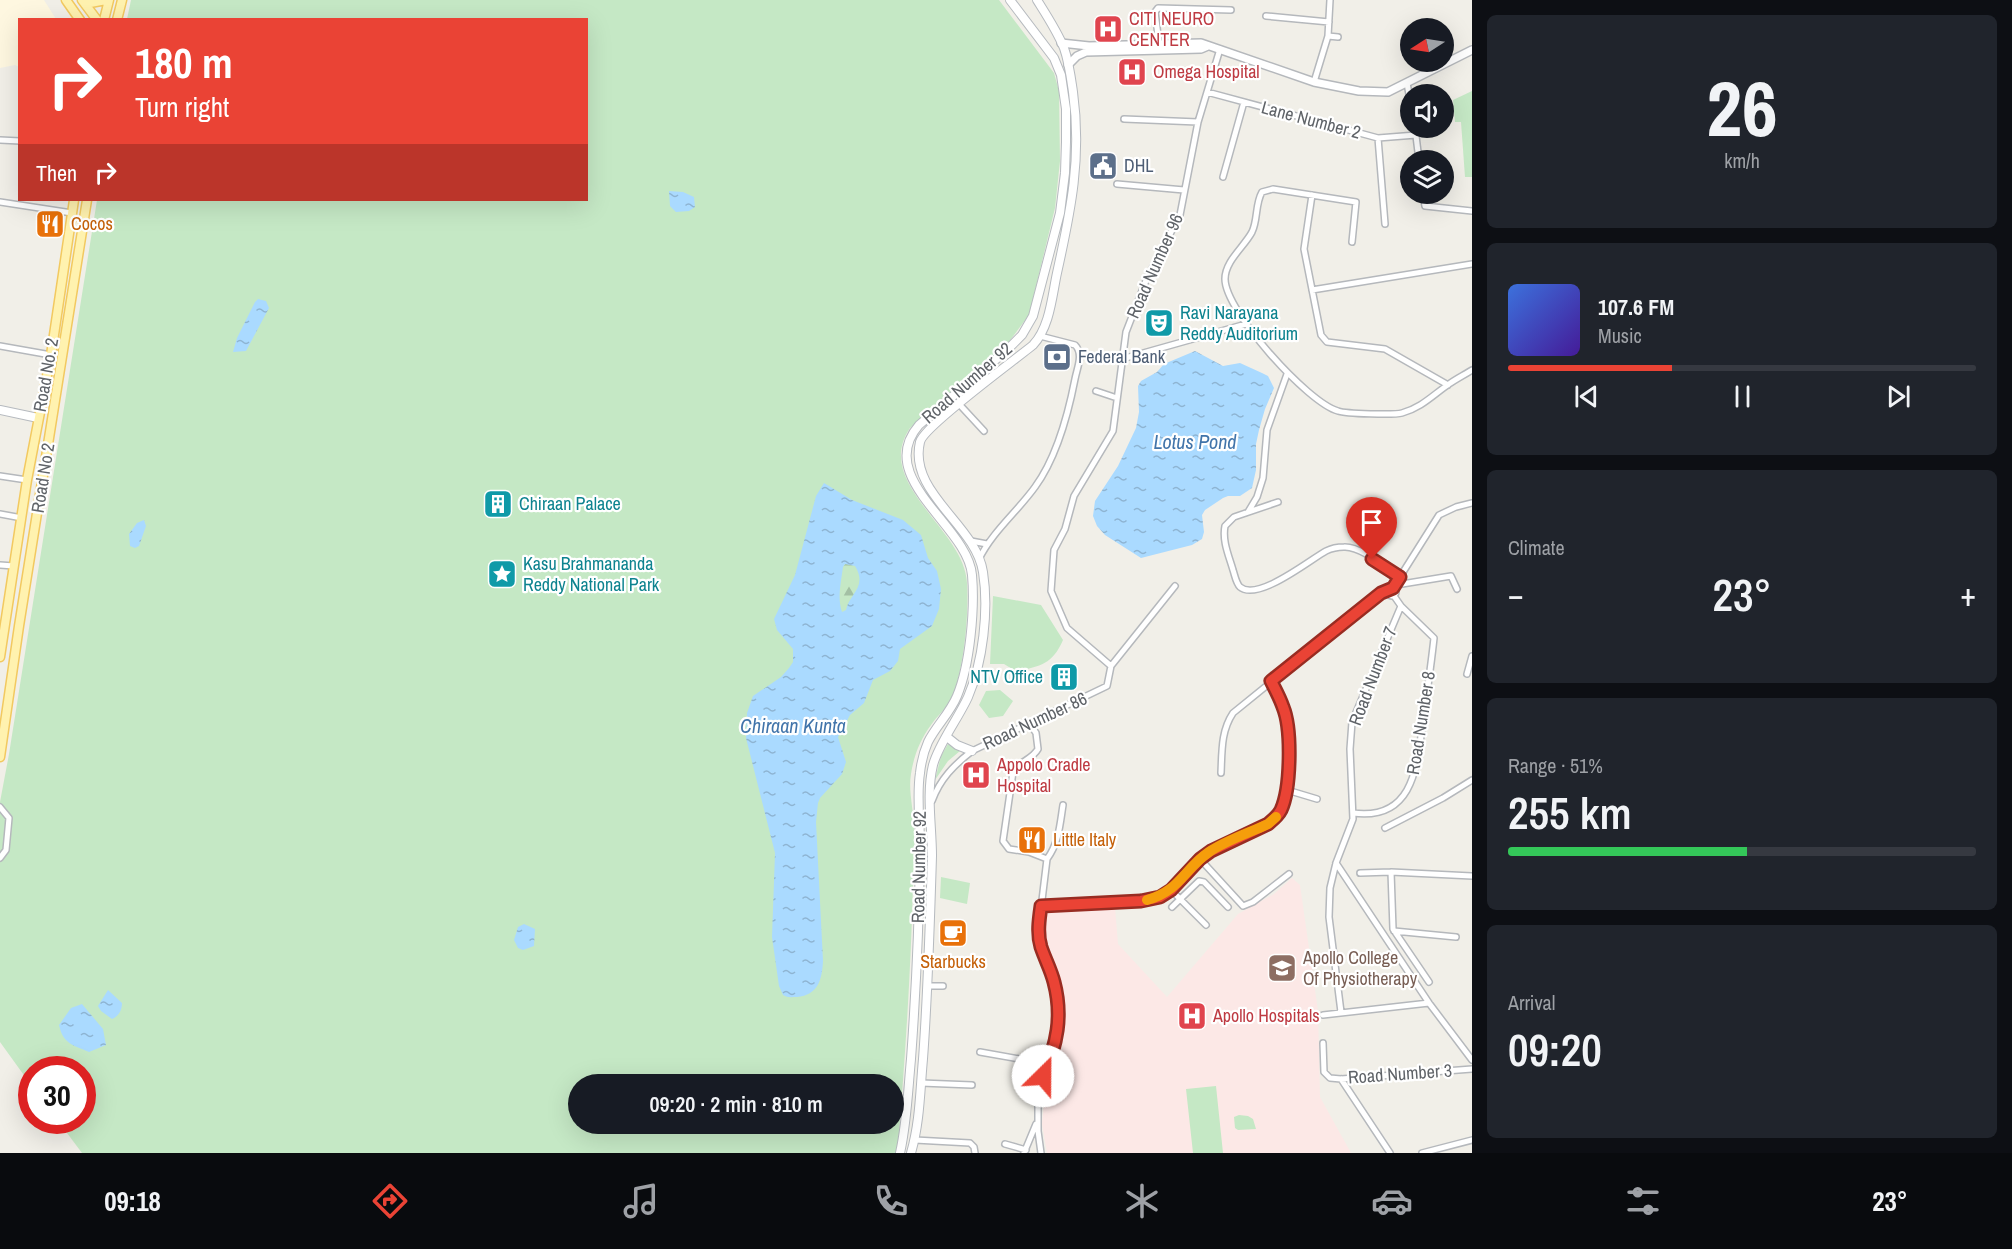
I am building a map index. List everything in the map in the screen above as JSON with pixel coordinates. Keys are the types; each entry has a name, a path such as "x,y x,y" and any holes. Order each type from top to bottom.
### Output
{"main road":[{"path":"66,0 79,18"},
{"path":"83,2 107,0 105,16"},
{"path":"118,18 122,0"},
{"name":"Road Number 92","path":"900,1153 905,1130 915,1003 920,774 928,742 957,698 964,674 971,623 972,574 963,550 918,492 907,457 907,444 912,432 919,425 1022,335 1033,316 1060,213 1065,173 1066,123 1061,75 1053,58 1010,0"},
{"name":"Road Number 92","path":"911,1153 915,1140 927,1002 932,852 930,787 934,764 975,678 983,636 983,572 979,559 971,541 934,495 923,474 919,455 920,439 943,416 1033,345 1040,336 1046,321 1063,248 1075,176 1077,123 1068,65 1061,42 1037,0"},
{"path":"83,2 95,18"},
{"path":"1066,123 1077,123"},
{"name":"Road No. 2","path":"0,657 3,622 51,355 75,201"},
{"name":"Road No 2","path":"0,758 87,201"},
{"path":"1052,244 1063,248"},
{"path":"0,410 38,418"},
{"path":"947,736 957,745 972,751"},
{"path":"915,1003 927,1002"}],"street":[{"path":"1314,82 1328,36 1330,0"},
{"path":"1159,43 1155,12 1158,8 1231,10"},
{"path":"1266,16 1329,22"},
{"path":"1328,36 1338,37"},
{"path":"1061,42 1089,46 1201,43 1314,82 1359,91 1388,92 1472,50"},
{"path":"1068,65 1077,56 1086,52 1201,49 1208,46"},
{"name":"Road Number 96","path":"1111,666 1067,628 1051,591 1054,550 1065,529 1074,496 1113,431 1126,332 1147,278 1180,215 1198,122 1221,49"},
{"name":"Lane Number 2","path":"1207,93 1378,138 1400,136"},
{"path":"1223,177 1244,102"},
{"path":"1124,119 1198,122"},
{"path":"1378,138 1385,224"},
{"path":"0,140 18,141"},
{"path":"1117,184 1184,190"},
{"path":"1352,242 1356,202 1273,189 1262,192 1259,197 1255,224 1230,264 1225,280 1228,292 1246,324 1287,374 1314,397 1338,411 1401,413 1424,404 1472,370"},
{"path":"1312,195 1304,249 1321,335 1327,342 1384,349 1448,385"},
{"path":"0,202 72,213"},
{"path":"1425,204 1425,206 1472,210"},
{"path":"1312,290 1472,264"},
{"path":"1122,359 1246,324"},
{"path":"979,559 987,544 1036,486 1054,450 1072,395 1080,356 1078,348 1075,345 1040,336"},
{"path":"0,346 51,355"},
{"path":"1248,512 1257,497 1263,478 1268,430 1287,374"},
{"path":"1096,391 1118,398"},
{"path":"959,404 984,431"},
{"path":"0,476 27,480"},
{"path":"1278,502 1234,517 1227,522 1224,532 1237,583 1244,589 1252,590 1274,583 1295,573 1327,550 1347,546 1359,550 1400,577"},
{"path":"1392,588 1438,515 1472,503"},
{"path":"0,514 22,518"},
{"path":"971,541 987,544"},
{"path":"0,565 14,567"},
{"path":"1221,773 1223,735 1227,723 1240,705 1381,593 1392,588 1450,576 1457,590"},
{"path":"1111,666 1175,586"},
{"name":"Road Number 7","path":"1341,1012 1329,917 1330,888 1336,863 1352,827 1350,749 1352,722 1401,606 1394,596 1396,591 1392,588"},
{"name":"Road Number 8","path":"1353,813 1370,815 1382,812 1404,795 1416,772 1434,638 1401,606"},
{"path":"1467,674 1472,656"},
{"name":"Road Number 86","path":"931,802 937,788 956,763 972,751 1107,686 1111,666"},
{"path":"1041,906 1141,901 1160,897 1171,890 1200,859 1217,848 1268,824 1276,817 1287,790 1289,749 1284,708 1271,681"},
{"path":"1030,724 1036,733 1038,749 1032,758 1019,764 1013,772 1003,841 1009,849 1029,852 1047,859"},
{"path":"1385,828 1472,780"},
{"path":"1287,790 1317,799"},
{"path":"1041,1153 1038,1121 1039,1093 1055,1048 1058,1000 1054,981 1040,946 1038,933 1047,859 1057,842 1063,805"},
{"path":"0,807 9,818 6,850 0,858"},
{"path":"1200,859 1243,906 1253,902 1289,874"},
{"path":"1336,863 1429,1002 1472,1060"},
{"path":"1391,872 1392,926 1429,982"},
{"path":"1360,873 1391,872 1472,876"},
{"path":"1172,907 1196,883 1201,881 1228,907"},
{"path":"1171,890 1206,925"},
{"path":"1222,901 1231,893"},
{"path":"1394,931 1456,937"},
{"path":"927,986 942,986"},
{"path":"1323,1015 1429,1002"},
{"name":"Road Number 3","path":"1323,1042 1324,1072 1330,1078 1472,1068"},
{"path":"981,1053 1048,1064"},
{"path":"1341,1079 1390,1153"},
{"path":"921,1083 972,1085"},
{"path":"1005,1144 1025,1152 1038,1121"},
{"path":"915,1140 970,1143 975,1153"},
{"path":"1422,1153 1472,1140"}],"shaded area":[{"path":"0,0 44,0 55,18 18,18 18,66 0,68"},
{"name":"Apollo Hospitals","path":"1292,878 1300,885 1318,1011 1320,1097 1351,1153 1047,1153 1042,1124 1045,1093 1056,1062 1066,1013 1053,960 1044,941 1046,912 1115,907 1118,944 1167,997 1238,914 1274,894"}],"green space":[{"name":"Kasu Brahmananda Reddy National Park","path":"131,0 999,0 1054,73 1059,91 1060,161 1055,208 1029,315 1008,343 910,428 901,449 903,468 911,487 952,544 962,563 967,583 965,642 956,688 949,703 921,742 911,774 914,842 911,949 903,1074 568,1074 568,1134 899,1134 896,1153 82,1153 68,1134 96,1134 96,1056 18,1056 18,1067 0,1042 0,802 97,201 588,201 588,18 127,18"},
{"path":"1472,91 1472,177 1465,177 1461,122 1455,122 1454,100"},
{"path":"847,563 855,567 859,575 859,584 857,593 843,612 840,610 840,588 843,566"},
{"path":"993,596 1041,605 1063,640 1055,655 1045,663 1017,672 1004,664 990,664"},
{"path":"1000,690 1013,701 1003,716 989,718 979,705 986,691"},
{"path":"948,744 960,751 948,761 935,780 941,756"},
{"path":"941,877 970,883 967,904 940,898"},
{"path":"1216,1086 1223,1153 1193,1153 1186,1089"},
{"path":"1239,1115 1253,1119 1256,1129 1238,1130 1235,1128 1234,1117"}],"water":[{"path":"669,191 683,192 694,197 695,207 689,211 676,212 670,206"},
{"path":"258,299 266,301 269,308 246,351 233,352 237,338"},
{"name":"Lotus Pond","path":"1195,351 1223,366 1240,363 1262,373 1268,376 1274,388 1259,430 1256,444 1256,470 1252,488 1240,496 1223,498 1205,510 1202,515 1204,532 1202,539 1192,545 1141,558 1105,535 1097,526 1093,516 1095,501 1118,466 1136,428 1139,412 1138,386 1141,381 1157,372 1164,364"},
{"name":"Chiraan Kunta","path":"824,483 852,500 903,520 921,535 928,558 937,571 941,589 939,609 932,626 900,649 898,661 890,671 873,680 864,703 850,715 838,737 846,762 842,774 820,798 816,822 823,961 820,980 810,993 804,996 789,997 783,995 779,986 772,937 775,853 746,738 747,713 753,696 781,677 793,662 793,649 777,630 774,619 795,575 816,496","holes":["845,564 855,566 860,579 859,585 846,610 842,612 840,595 843,567"]},
{"path":"144,520 146,526 139,546 135,548 130,546 129,534 137,523"},
{"path":"524,924 535,929 534,946 523,950 518,948 514,940 518,927"},
{"path":"108,990 122,1003 120,1012 112,1019 98,1006"},
{"path":"82,1004 103,1029 106,1045 89,1052 66,1040 59,1025 71,1008"}],"slow traffic":[{"path":"1147,900 1160,897 1171,890 1200,859 1211,851 1268,824 1276,817"}],"place":[{"name":"CITI NEURO CENTER","path":"1108,29"},
{"name":"Omega Hospital","path":"1132,72"},
{"name":"DHL","path":"1103,166"},
{"name":"Cocos","path":"50,224"},
{"name":"Ravi Narayana Reddy Auditorium","path":"1159,323"},
{"name":"Federal Bank","path":"1057,357"},
{"name":"Chiraan Palace","path":"498,504"},
{"name":"Kasu Brahmananda Reddy National Park","path":"502,574"},
{"name":"NTV Office","path":"1064,677"},
{"name":"Appolo Cradle Hospital","path":"976,775"},
{"name":"Little Italy","path":"1032,840"},
{"name":"Starbucks","path":"953,933"},
{"name":"Apollo College Of Physiotherapy","path":"1282,968"},
{"name":"Apollo Hospitals","path":"1192,1016"}],"route":[{"path":"1043,1076 1055,1048 1058,1000 1054,981 1040,946 1038,933 1041,906 1141,901 1160,897 1171,890 1200,859 1211,851 1268,824 1276,817 1287,790 1289,749 1284,708 1271,681 1381,593 1393,588 1400,577 1372,559"}]}
